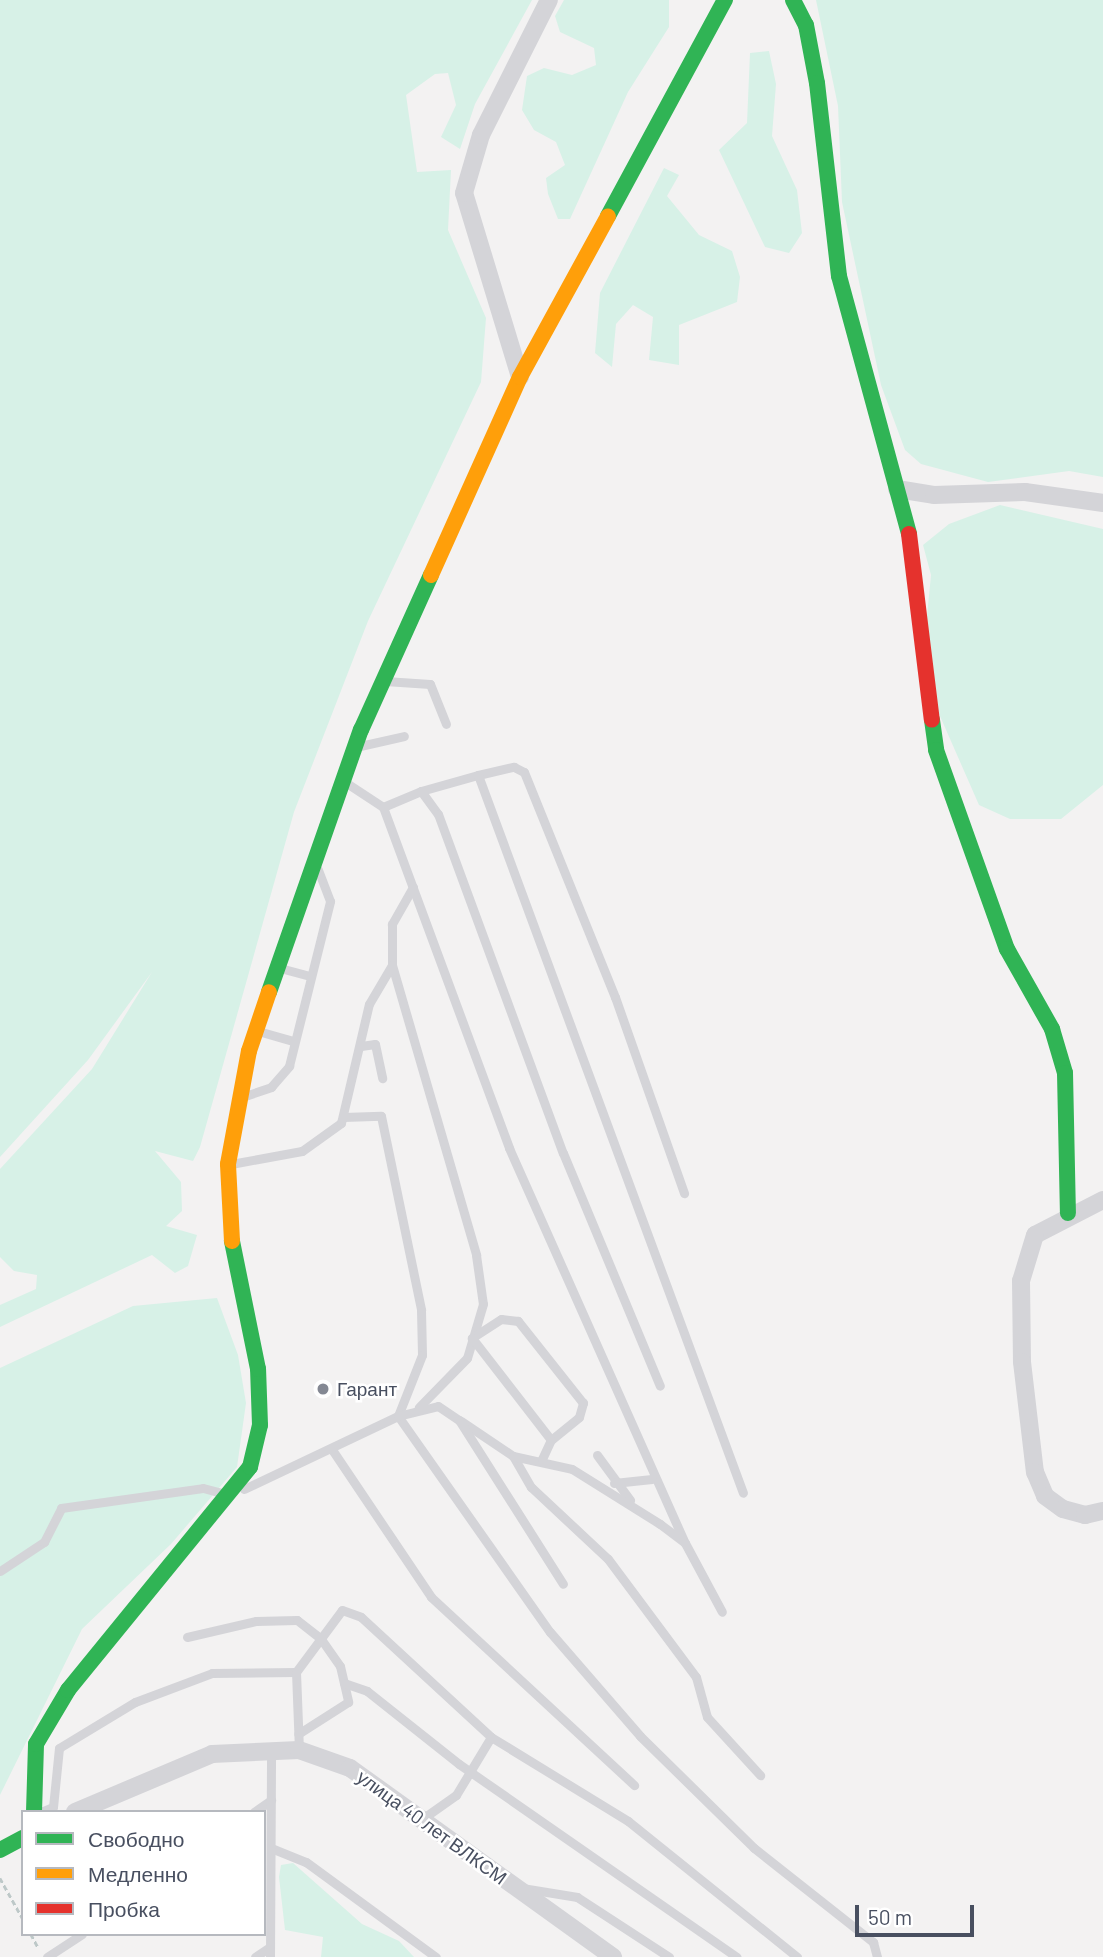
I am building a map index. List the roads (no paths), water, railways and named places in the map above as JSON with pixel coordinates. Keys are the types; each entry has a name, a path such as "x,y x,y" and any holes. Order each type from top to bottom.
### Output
{"street":[{"path":"520,377 464,193 481,135 549,0"},
{"path":"34,1810 30,1782 36,1744 68,1690 230,1496 250,1467 260,1425 258,1369 226,1210 228,1164 256,1031 355,747 520,377 725,0"},
{"path":"793,0 806,25 817,83 839,276 880,446 906,512 936,750 988,900 1052,1029 1065,1073 1068,1213"},
{"path":"897,489 934,495 1025,492 1103,503"},
{"path":"1103,1200 1068,1213 1035,1234 1021,1280 1022,1362 1034,1472 1045,1496 1063,1509 1085,1516 1103,1511"},
{"name":"улица 40 лет ВЛКСМ","path":"80,1810 212,1754 271,1748 299,1742 350,1768 613,1957"},
{"path":"0,1850 21,1839"}],"lane":[{"path":"383,681 430,684 446,724"},
{"path":"355,747 404,736"},
{"path":"383,807 421,791 478,775 514,767 524,772 615,998 684,1193"},
{"path":"478,775 743,1493"},
{"path":"343,781 383,807 509,1148 652,1479 722,1612"},
{"path":"421,791 438,814 568,1165 660,1386"},
{"path":"240,1098 271,1087 289,1066 307,975 330,901 315,863"},
{"path":"413,887 393,924 392,965 476,1255 483,1304 467,1358 419,1407"},
{"path":"228,1164 302,1151 325,1139 343,1117 369,1004 392,965"},
{"path":"278,967 307,975"},
{"path":"256,1031 292,1041"},
{"path":"361,1046 375,1044 382,1078"},
{"path":"343,1117 381,1116 421,1310 422,1355 398,1416"},
{"path":"472,1338 512,1318 550,1360 584,1410 551,1440 542,1459"},
{"path":"472,1338 551,1440"},
{"path":"0,1571 44,1542 61,1508 204,1488 230,1496 333,1451 398,1416 419,1407 438,1406 513,1456 531,1487 608,1559 695,1677 708,1717 760,1775"},
{"path":"398,1416 550,1632 640,1736 754,1848 873,1942 877,1957"},
{"path":"460,1420 563,1584"},
{"path":"333,1451 431,1597 635,1785"},
{"path":"597,1455 633,1504"},
{"path":"513,1456 542,1459 602,1484 685,1543"},
{"path":"602,1484 652,1479"},
{"path":"299,1742 296,1672 321,1639 330,1619 342,1611 361,1617 491,1737 628,1821 797,1957"},
{"path":"187,1637 256,1621 298,1620 321,1639 344,1683 348,1702 299,1742"},
{"path":"46,1810 53,1807 59,1748 135,1702 212,1673 296,1672"},
{"path":"344,1683 367,1691 473,1774 737,1957"},
{"path":"422,1819 473,1774 491,1737"},
{"path":"255,1957 270,1952 271,1748"},
{"path":"257,1810 271,1800"},
{"path":"271,1848 306,1862 436,1957"},
{"path":"517,1888 577,1896 669,1957"},
{"path":"46,1957 79,1936"}],"place":[{"name":"Гарант","path":"323,1389"}]}
